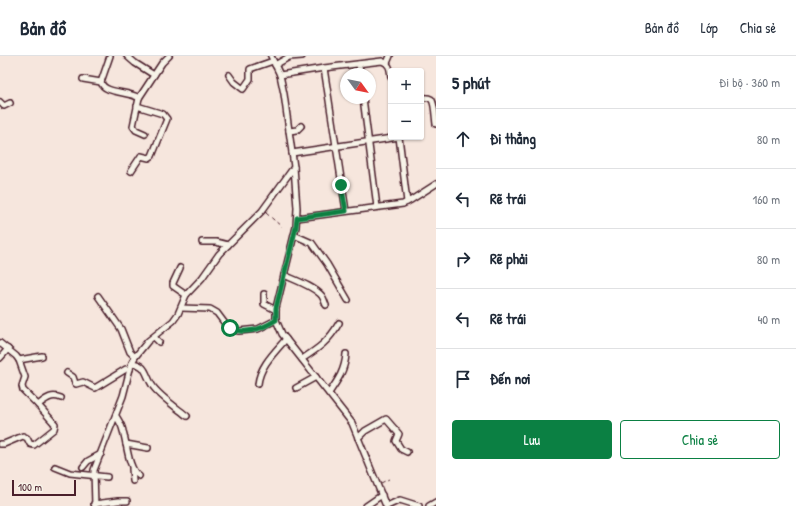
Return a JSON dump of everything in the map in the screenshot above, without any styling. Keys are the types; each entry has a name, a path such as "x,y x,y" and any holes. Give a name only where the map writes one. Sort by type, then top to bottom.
{"street":[{"path":"110,56 101,82 102,86 107,90 131,94 139,98"},
{"path":"127,56 154,75"},
{"path":"145,134 136,130 133,126 139,98 162,63 169,56"},
{"path":"229,75 234,82 243,89 250,79 250,69 273,60 302,56"},
{"path":"387,63 390,56"},
{"path":"273,60 280,75 289,131 294,167 297,218 276,310 278,327 348,417 387,506 400,500 419,506"},
{"path":"280,75 382,61 387,63 389,68"},
{"path":"359,64 359,68"},
{"path":"324,68 346,211"},
{"path":"83,79 101,82"},
{"path":"424,98 429,98 435,103 436,124"},
{"path":"0,102 4,106 10,104"},
{"path":"364,104 377,207"},
{"path":"131,171 141,156 149,158 152,156 166,119 166,116 163,114 137,106"},
{"path":"289,131 296,130 301,126"},
{"path":"292,153 388,139"},
{"path":"399,140 407,202"},
{"path":"126,501 94,505 93,476 116,416 135,357 145,344 170,324 181,308 186,295 202,278 219,254 263,210 294,167"},
{"path":"297,218 407,202 436,184"},
{"path":"294,235 312,243 327,264 348,300"},
{"path":"202,242 216,242 228,245"},
{"path":"180,268 173,286 186,295"},
{"path":"284,275 318,293 322,296 326,305"},
{"path":"264,294 264,304 276,310"},
{"path":"98,296 121,329 130,352 135,357"},
{"path":"181,308 210,309 217,313 226,325 239,331 258,329 276,320"},
{"path":"302,359 318,349 327,341 339,322"},
{"path":"154,337 159,342"},
{"path":"258,384 259,377 265,364 286,339"},
{"path":"0,343 19,360 25,377 22,388 55,424 54,429 34,445 30,444 27,438 23,436 4,444 0,444"},
{"path":"0,358 8,349"},
{"path":"329,393 345,364 346,354"},
{"path":"19,360 42,356"},
{"path":"132,363 139,364 144,368 152,385 187,416"},
{"path":"67,373 73,377 76,384 83,382 95,388 126,369 130,369"},
{"path":"296,388 316,377"},
{"path":"38,405 50,396 61,398"},
{"path":"116,416 121,424 132,468 133,481"},
{"path":"358,438 365,431 386,419 399,434 396,441 401,449 407,452"},
{"path":"126,444 148,448"},
{"path":"84,468 88,461 101,454"},
{"path":"55,467 70,472 107,477"},
{"path":"132,468 139,476"},
{"path":"366,506 382,495"},
{"path":"429,506 436,502"}],"path":[{"path":"263,210 282,227"},
{"path":"377,485 389,479"}],"route":[{"path":"230,328 239,331 258,329 263,328 276,320 276,308 297,218 346,211 341,185"}]}
